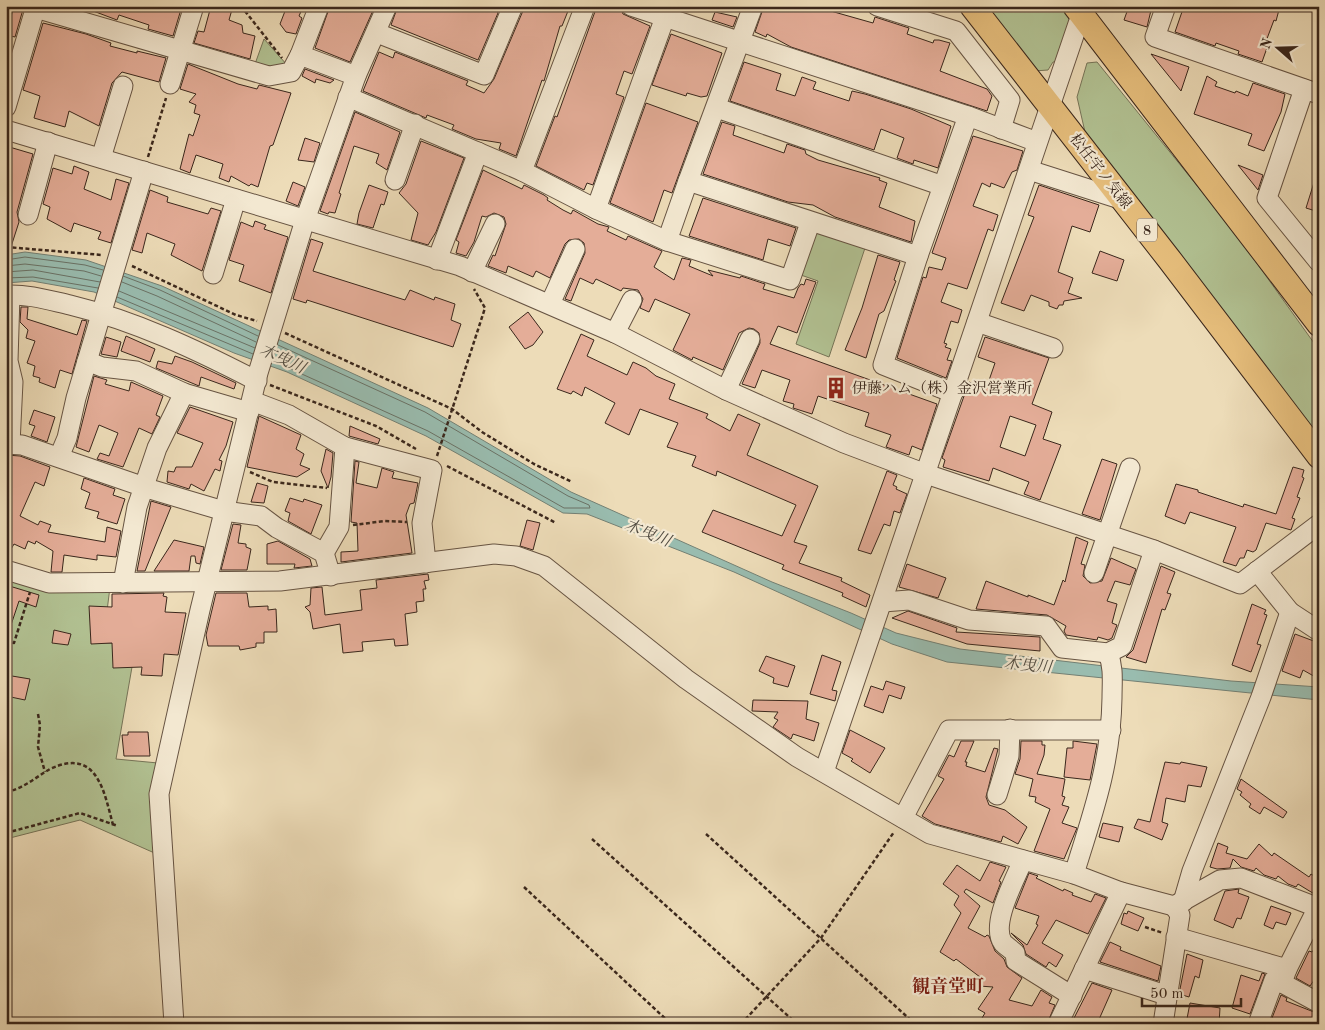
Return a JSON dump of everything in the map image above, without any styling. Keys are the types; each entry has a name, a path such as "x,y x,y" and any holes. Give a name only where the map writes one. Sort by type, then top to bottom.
{"main road":[{"name":"松任宇ノ気線","path":"972,6 1319,456"},
{"path":"1080,9 1319,324"}],"street":[{"path":"170,84 194,6"},
{"path":"6,107 36,7 269,76 291,72 319,6"},
{"path":"174,1024 159,794 206,582 258,377 305,220 356,76 377,33 387,6"},
{"path":"377,33 484,75 512,8 507,6"},
{"path":"522,171 585,6"},
{"path":"631,6 667,12 741,43 968,116 1038,142"},
{"path":"667,241 753,6"},
{"path":"877,6 956,31 1010,100 1001,128"},
{"path":"1166,6 1155,37 1311,92 1267,198 1319,262"},
{"path":"824,772 1051,107 1080,9"},
{"path":"596,209 667,12"},
{"path":"296,62 356,76"},
{"path":"101,158 123,86"},
{"path":"348,97 522,171 596,209 667,241 790,280 810,223"},
{"path":"717,108 943,186"},
{"path":"953,393 883,365 918,256 968,116"},
{"path":"395,180 415,124"},
{"path":"6,130 466,269 616,333 726,390 844,443 926,474 1154,550 1240,584 1319,524"},
{"path":"28,215 48,142"},
{"path":"437,260 478,152"},
{"path":"1029,170 1123,200"},
{"path":"59,457 68,438 76,398 144,171"},
{"path":"688,181 810,223 918,256"},
{"path":"213,274 236,199"},
{"path":"466,269 495,224"},
{"path":"550,304 576,249"},
{"path":"258,377 102,313 26,294 8,295 8,361 13,382 8,444 22,445 143,487 224,511 261,516 277,528 324,554 331,576"},
{"path":"616,333 632,300"},
{"path":"977,322 1053,348"},
{"path":"726,390 750,339"},
{"path":"87,361 102,367 136,371 184,393 289,415 345,447 432,470 422,523 426,563"},
{"path":"123,583 137,507 143,487 157,448 184,393"},
{"path":"324,554 339,526 345,447"},
{"path":"1094,573 1130,468"},
{"path":"1074,874 1100,793 1111,730 1111,666 1122,646 1154,550"},
{"path":"6,570 49,583 123,583 280,581 494,554 516,556 544,566 686,679 797,757 930,834 1074,874 1121,892 1179,904 1220,880 1241,878 1318,907 1284,976 1274,980 1258,1024"},
{"path":"1257,571 1290,612 1319,631"},
{"path":"883,602 909,600 969,620 1046,626 1062,648 1111,666"},
{"path":"1163,1024 1166,995 1180,915 1179,904 1261,697 1267,673 1290,612"},
{"path":"997,795 1009,756 1010,729"},
{"path":"903,818 949,730 1111,730"},
{"path":"1023,860 1000,919 999,930 1003,942 1016,953 1016,961 1072,996"},
{"path":"1058,1024 1121,892"},
{"path":"1176,937 1284,976 1319,1003"},
{"path":"1084,969 1166,995"}],"path":[{"path":"241,6 296,62"},
{"path":"144,171 170,84"},
{"path":"6,247 47,249 117,257 141,271 236,315 273,329 452,410 482,432 572,482"},
{"path":"436,459 485,308 466,269"},
{"path":"258,377 376,426 419,450"},
{"path":"445,465 556,523"},
{"path":"235,466 273,482 295,486 317,486 342,492"},
{"path":"339,526 385,520 422,523"},
{"path":"6,641 14,642 35,579"},
{"path":"38,714 40,725 38,747 45,772"},
{"path":"6,792 27,784 45,772 67,763 80,764 94,771 103,785 114,825"},
{"path":"6,833 80,814 118,826"},
{"path":"742,1024 821,938 903,818"},
{"path":"706,834 915,1024"},
{"path":"592,839 797,1024"},
{"path":"524,887 671,1024"}],"green space":[{"path":"985,6 1061,6 1071,20 1056,62 1053,62 1048,70 1034,71"},
{"path":"264,39 288,66 274,71 255,64"},
{"path":"1097,62 1233,230 1319,350 1319,439 1085,132 1077,97 1087,63"},
{"path":"813,232 866,245 829,357 796,344 818,281 798,274"},
{"path":"6,575 110,587 103,643 136,644 116,759 158,763 159,855 80,820 6,839"}],"water":[{"name":"木曳川","path":"25,252 86,260 162,286 428,408 571,492 772,582 896,633 960,649 1231,681 1319,687 1319,700 947,662 892,644 734,572 587,514 563,513 426,436 287,372 234,353 94,292 32,281 6,283 6,255"}],"building":[{"path":"14,6 24,6 15,37 6,35"},
{"path":"80,6 182,6 173,36 148,29 149,25 119,15 117,20"},
{"path":"211,6 233,6 229,20 242,25 243,33 255,36 250,59 194,43 198,31 204,32"},
{"path":"287,6 302,9 299,16 302,18 296,34 286,32 280,24"},
{"path":"330,6 375,6 350,62 315,48"},
{"path":"398,6 496,6 498,13 478,60 391,25"},
{"path":"525,6 570,6 562,26 560,26 544,81 542,80 516,156 499,149 501,143 476,139 452,129 454,125 427,115 426,118 363,91 379,52 393,58 395,52 468,81 466,85 484,93 494,79"},
{"path":"597,6 620,6 623,14 650,26 632,74 624,71 616,94 624,97 593,185 587,183 584,190 536,166 555,116 557,117"},
{"path":"764,6 813,6 873,23 875,17 909,28 907,34 933,43 934,40 939,40 950,43 940,71 987,89 992,96 987,111 791,47 767,34 766,37 755,32"},
{"path":"1129,6 1152,6 1147,27 1124,20"},
{"path":"1184,6 1280,6 1276,21 1274,20 1265,44 1268,45 1262,62 1238,54 1239,51 1216,43 1215,46 1175,32"},
{"path":"715,12 737,17 733,27 712,20"},
{"path":"43,23 86,34 111,43 110,46 166,58 159,82 122,72 112,83 99,126 69,111 65,127 34,118 40,96 23,90"},
{"path":"671,34 722,53 707,96 701,97 687,93 686,96 652,85"},
{"path":"1151,54 1189,67 1181,91"},
{"path":"744,62 781,74 776,90 795,96 802,77 816,82 813,89 849,101 852,91 865,94 911,109 951,126 938,168 914,160 913,164 897,158 904,138 881,129 874,150 730,101"},
{"path":"188,64 238,84 257,89 259,85 291,93 273,145 270,146 258,187 251,184 249,186 231,176 229,182 219,178 223,164 196,155 190,173 180,169 189,134 193,136 200,115 194,113 196,105 189,102 196,94 180,89"},
{"path":"305,69 334,80 330,83 316,79 315,83 302,76"},
{"path":"1207,76 1217,82 1215,86 1248,96 1253,83 1285,94 1281,112 1264,151 1248,145 1252,134 1194,114"},
{"path":"646,103 698,122 672,193 664,190 653,222 610,203"},
{"path":"355,112 400,132 387,170 376,163 379,154 354,146 339,193 341,194 335,213 329,212 328,214 320,211"},
{"path":"722,122 735,126 733,135 784,153 787,144 805,150 806,154 818,160 880,178 879,180 887,183 879,207 915,221 911,242 835,217 813,205 788,202 703,174"},
{"path":"973,136 1023,151 1017,170 1012,172 1004,188 991,183 990,187 982,183 973,206 998,215 993,231 988,229 967,289 948,283 941,302 962,310 958,323 951,321 944,343 947,344 945,347 951,349 947,360 952,361 946,378 897,358 923,277 926,278 929,267 942,270 946,258 932,253"},
{"path":"305,138 320,143 314,162 298,160"},
{"path":"421,141 464,158 436,232 428,245 411,240 418,213 399,193 406,184"},
{"path":"6,146 33,154 17,212 19,222 9,253 6,252"},
{"path":"1238,165 1263,175 1258,190"},
{"path":"74,166 89,172 84,189 111,200 116,179 129,183 111,243 98,239 101,232 74,223 71,232 47,219 50,207 43,204 53,168 72,174"},
{"path":"483,170 522,189 524,185 544,195 548,198 547,200 563,210 571,214 573,210 598,224 609,227 607,231 626,240 628,236 662,251 654,267 674,280 682,258 691,260 689,266 713,276 708,270 740,278 741,276 765,284 763,289 794,298 798,288 801,284 804,285 806,279 816,282 797,333 778,326 770,344 937,404 922,450 912,446 909,455 886,447 891,435 865,426 869,413 818,396 812,414 793,408 794,404 783,401 790,380 762,370 755,388 742,384 760,343 759,333 754,329 749,328 739,333 723,370 693,357 692,360 673,350 690,314 655,299 649,312 640,308 643,299 638,290 623,288 621,291 596,279 593,284 580,278 571,301 565,299 585,253 584,243 579,239 569,240 565,244 550,278 536,271 533,277 508,266 506,273 488,266 493,255 495,256 506,224 504,217 494,213 486,217 482,216 474,242 466,256 456,253 459,242 456,240"},
{"path":"1316,176 1319,177 1319,212 1306,208"},
{"path":"293,182 305,187 298,206 286,201"},
{"path":"369,185 388,192 384,205 381,204 373,228 357,224"},
{"path":"1039,185 1099,205 1090,232 1072,226 1058,272 1073,278 1068,293 1082,298 1064,301 1063,305 1059,305 1057,309 1049,306 1049,302 1031,295 1024,311 1001,303 1034,217 1028,215"},
{"path":"150,190 168,197 167,202 208,214 211,208 221,211 202,271 171,255 175,244 147,233 142,253 132,250"},
{"path":"703,198 796,228 790,246 768,239 763,260 689,236"},
{"path":"255,221 266,225 264,229 288,237 271,293 239,281 244,265 229,260 241,222 253,227"},
{"path":"311,239 323,243 313,271 405,300 410,290 434,300 435,297 455,304 451,320 461,324 453,347 307,300 306,303 293,299"},
{"path":"1100,251 1124,260 1117,281 1092,273"},
{"path":"878,255 900,262 894,280 896,281 884,311 879,314 866,358 845,350 862,308"},
{"path":"21,307 28,307 27,319 77,335 82,320 87,321 72,374 60,370 55,388 39,382 40,378 33,376 35,366 27,363 35,341 26,338 28,330 20,322"},
{"path":"528,312 543,332 533,345 525,349 509,327"},
{"path":"581,334 594,340 587,356 627,375 633,362 646,368 656,376 675,384 669,399 708,414 706,418 730,431 738,414 760,424 747,455 818,486 794,542 807,546 799,563 842,578 841,581 870,595 866,607 842,596 843,593 782,569 784,565 702,532 713,510 782,536 796,505 717,471 716,476 692,466 696,456 667,447 678,423 640,409 629,435 605,423 615,403 585,387 582,396 573,391 571,394 557,389"},
{"path":"126,336 155,349 150,362 121,351"},
{"path":"106,337 121,342 117,357 101,354"},
{"path":"985,337 1049,358 1032,404 1052,412 1043,439 1061,445 1040,500 1024,494 1029,482 993,468 989,481 943,467 945,460 942,458 969,382 986,389 995,363 978,357","holes":["1010,416 1036,425 1025,456 1000,447"]},
{"path":"175,356 236,383 234,389 201,377 199,386 156,368 158,361 172,364"},
{"path":"94,376 107,380 105,384 129,391 131,382 163,396 156,415 160,417 152,434 139,428 123,467 97,459 100,453 109,456 118,433 99,425 89,452 76,447"},
{"path":"190,407 233,422 226,446 219,460 222,461 220,471 215,469 204,491 191,484 189,489 167,482 168,471 174,472 176,467 192,467 203,443 177,433"},
{"path":"34,410 55,417 47,442 31,436 35,426 29,424"},
{"path":"259,416 301,435 296,449 304,454 300,465 310,469 297,477 247,467"},
{"path":"350,426 380,439 378,444 349,436"},
{"path":"326,449 333,453 328,488 321,471"},
{"path":"6,455 20,456 50,467 44,486 35,482 20,516 38,525 40,521 51,525 48,532 105,542 107,527 121,531 116,557 97,555 97,560 64,555 62,572 51,572 53,551 36,541 35,544 28,541 25,549 14,544 6,558"},
{"path":"1102,459 1117,464 1100,520 1082,514"},
{"path":"355,461 359,462 356,483 377,488 382,468 394,472 392,478 418,483 414,503 410,504 406,515 412,553 341,562 341,552 358,551 357,523 351,522"},
{"path":"1293,467 1304,470 1302,477 1304,478 1297,497 1300,498 1292,518 1295,519 1291,530 1266,523 1256,550 1253,552 1247,550 1244,558 1240,558 1236,566 1223,562 1236,527 1190,512 1185,524 1165,516 1176,484 1243,507 1244,504 1276,514"},
{"path":"887,471 897,475 893,485 897,487 896,489 907,494 900,513 894,511 890,526 884,524 871,554 858,550"},
{"path":"84,478 115,489 113,495 125,499 117,524 97,518 99,512 85,508 90,493 81,489"},
{"path":"257,483 268,486 264,503 251,502"},
{"path":"290,498 303,502 304,499 322,505 311,534 288,521 290,513 285,511"},
{"path":"151,501 171,507 145,571 137,571"},
{"path":"527,520 540,523 533,550 520,546"},
{"path":"233,524 241,525 238,543 246,544 246,547 251,549 247,570 221,570"},
{"path":"1076,537 1088,542 1081,564 1085,565 1083,576 1090,583 1102,581 1111,558 1136,569 1130,585 1115,581 1107,601 1117,604 1112,623 1117,625 1112,638 1108,640 1098,637 1097,640 1066,635 1064,631 1066,626 1047,615 976,609 986,581 1054,605 1063,580 1065,582"},
{"path":"174,540 204,547 200,564 196,563 195,556 191,556 189,571 154,571"},
{"path":"278,541 310,559 312,566 294,568 295,564 267,564 267,544"},
{"path":"907,564 946,578 938,598 899,587"},
{"path":"1161,566 1175,572 1167,593 1171,594 1165,610 1162,609 1146,663 1126,657 1133,650"},
{"path":"428,574 429,580 424,581 426,589 423,589 424,601 416,602 417,612 405,614 408,645 395,646 394,639 362,642 363,651 343,653 340,624 313,629 310,612 305,607 310,605 311,588 322,587 325,615 362,610 360,590 377,588 376,580"},
{"path":"6,585 39,595 36,607 19,601 8,634"},
{"path":"164,593 163,596 167,597 165,612 186,613 178,655 164,654 162,676 141,675 142,667 113,668 112,643 91,644 89,606 112,607 112,594"},
{"path":"216,593 247,593 249,607 268,606 268,610 276,609 277,632 264,632 264,643 256,643 256,647 240,650 239,646 208,646 206,635"},
{"path":"1252,604 1266,610 1264,614 1267,615 1257,644 1261,645 1251,672 1232,665"},
{"path":"908,611 957,628 956,632 1040,637 1040,651 967,644 892,618"},
{"path":"54,630 71,634 68,645 52,643"},
{"path":"1295,634 1319,643 1319,679 1303,670 1300,678 1282,671"},
{"path":"822,655 841,662 832,690 837,691 835,701 810,694"},
{"path":"766,656 795,666 788,687 773,683 774,678 759,671"},
{"path":"6,675 30,679 25,700 6,696"},
{"path":"886,681 905,687 901,699 889,695 883,713 864,706 871,686 883,690"},
{"path":"753,700 808,701 806,719 819,723 814,741 793,734 791,739 773,727 778,720 774,718 778,712 752,711"},
{"path":"850,730 885,748 870,773 851,761 853,759 842,753"},
{"path":"128,732 148,732 150,756 124,756 122,735 128,735"},
{"path":"961,741 974,741 965,762 967,762 966,766 985,772 994,748 998,749 986,797 989,805 1005,810 1027,827 1018,844 1003,836 1001,842 935,824 922,816 944,779 938,776 949,755 954,757"},
{"path":"1021,741 1042,741 1042,745 1045,745 1044,755 1037,774 1065,779 1062,796 1065,797 1062,805 1069,807 1062,823 1077,828 1064,859 1034,851 1050,809 1035,802 1036,797 1029,796 1033,779 1015,774 1020,759"},
{"path":"1073,741 1097,744 1090,780 1064,777 1067,748 1073,748"},
{"path":"1165,762 1180,764 1181,762 1207,767 1201,787 1188,785 1185,802 1166,798 1162,822 1168,824 1162,840 1134,828 1138,819 1150,822"},
{"path":"1241,779 1287,812 1283,818 1264,807 1260,814 1249,807 1251,804 1240,795 1242,792 1237,789"},
{"path":"1103,823 1123,827 1119,842 1099,837"},
{"path":"1218,843 1228,847 1226,853 1247,859 1259,844 1272,856 1274,853 1309,877 1311,874 1319,879 1319,894 1316,895 1298,884 1296,887 1288,884 1278,876 1276,879 1264,875 1256,868 1254,871 1241,867 1233,859 1230,868 1217,869 1210,867"},
{"path":"990,862 1006,867 999,881 1001,882 993,903 966,889 964,892 980,906 968,928 985,937 989,936 995,951 1004,959 1007,967 1022,978 1009,1000 1032,1006 1041,990 1052,997 1049,1003 1055,1005 1047,1024 992,1024 982,1018 985,1013 978,1009 993,987 979,986 980,977 956,959 954,961 940,952 961,913 954,905 959,896 943,884 957,865 980,881"},
{"path":"1029,873 1038,876 1036,878 1063,891 1064,889 1073,893 1072,895 1091,902 1095,894 1106,898 1088,934 1056,920 1042,943 1063,955 1056,967 1049,962 1046,967 1026,954 1023,945 1011,933 1027,945 1038,925 1036,924 1039,916 1015,908"},
{"path":"1239,889 1238,893 1249,897 1241,919 1237,918 1233,928 1214,920 1225,891"},
{"path":"1271,906 1291,913 1286,925 1276,922 1273,929 1264,925"},
{"path":"1128,911 1144,918 1138,931 1121,924 1124,913 1127,914"},
{"path":"1110,942 1121,947 1120,950 1161,966 1158,981 1100,962"},
{"path":"1319,942 1319,973 1310,986 1296,978 1309,951 1312,952"},
{"path":"1187,954 1203,960 1199,978 1195,976 1189,997 1179,994"},
{"path":"1262,973 1265,974 1250,1014 1232,1008 1241,975 1259,981"},
{"path":"1092,983 1112,990 1097,1024 1071,1024"},
{"path":"1281,995 1287,998 1286,1001 1319,1014 1316,1024 1291,1024 1272,1018"},
{"path":"1190,1003 1220,1008 1219,1024 1186,1024"}],"place":[{"name":"伊藤ハム（株）金沢営業所","path":"836,388"}],"district":[{"name":"観音堂町","path":"948,986"}]}
